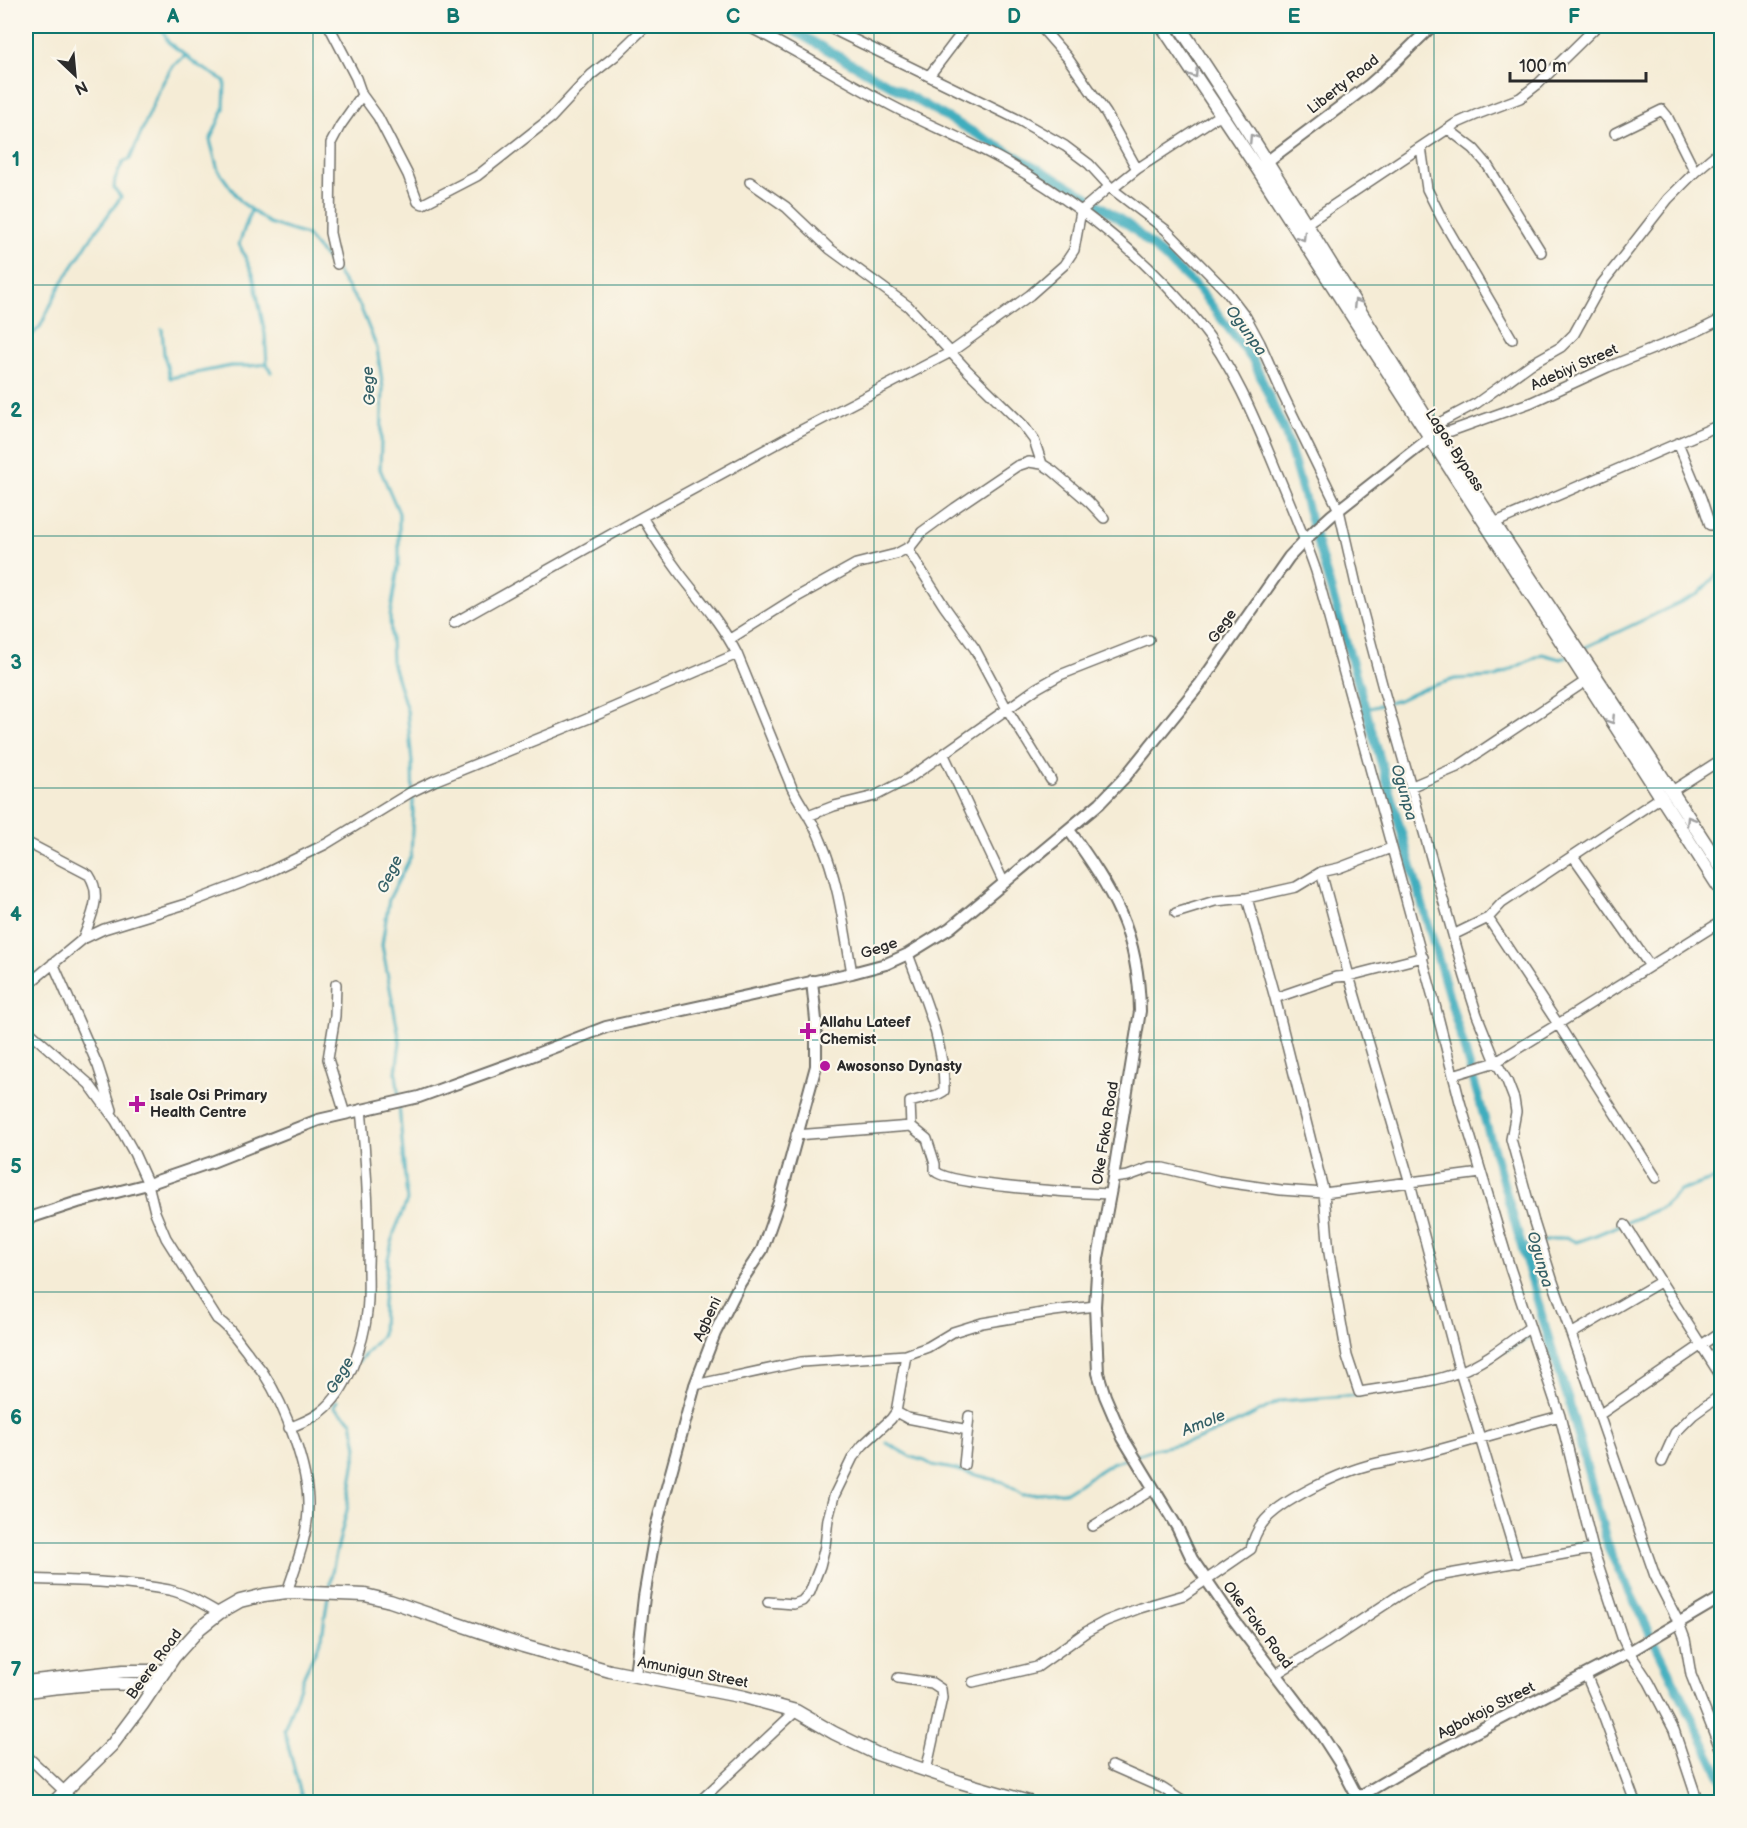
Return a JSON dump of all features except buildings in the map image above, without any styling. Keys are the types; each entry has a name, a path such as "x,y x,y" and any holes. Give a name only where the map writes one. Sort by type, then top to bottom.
{"main road":[{"name":"Lagos Bypass","path":"1162,26 1722,869"},
{"name":"Lagos Bypass","path":"1179,26 1307,223 1586,681 1722,891"},
{"name":"Beere Road","path":"54,1803 68,1797 111,1745 165,1671 200,1628 219,1614 240,1601 264,1595 288,1592 342,1593"},
{"name":"Amunigun Street","path":"342,1593 365,1594 390,1601 523,1646 610,1671 744,1696 796,1711 877,1754 1029,1803"},
{"path":"26,1683 123,1671 165,1671"},
{"path":"26,1691 106,1683 155,1686"}],"street":[{"path":"329,26 356,78 362,95 378,117 408,175 418,202 423,204 469,181 544,123 591,75 646,26"},
{"path":"747,26 859,88 1011,165 1082,210 1129,250 1166,286 1198,321 1233,375 1307,537 1391,848 1456,1074 1481,1173 1560,1416 1593,1549 1622,1637 1633,1650 1674,1730 1698,1803"},
{"path":"826,26 1019,120 1065,146 1089,164 1111,188 1173,237 1227,292 1246,317 1260,343 1336,513 1410,787 1477,1015 1493,1063 1507,1081 1514,1100 1516,1112 1512,1139 1534,1222 1655,1576 1685,1639 1691,1675 1722,1753"},
{"path":"929,76 967,26"},
{"path":"1040,26 1067,57 1106,113 1137,169"},
{"name":"Liberty Road","path":"1257,168 1369,86 1432,26"},
{"path":"1307,223 1448,129 1478,114 1520,98 1538,84 1597,26"},
{"path":"337,264 330,232 331,143 362,95"},
{"path":"1615,133 1662,110 1695,172"},
{"path":"454,623 642,517 951,351 1030,295 1064,265 1074,250 1082,210 1137,169 1221,114"},
{"path":"1448,129 1474,149 1486,163 1541,252"},
{"path":"1421,147 1428,189 1437,209 1512,339"},
{"path":"1435,434 1441,422 1477,403 1531,364 1561,347 1574,334 1601,285 1668,199 1695,172 1722,150"},
{"path":"750,182 786,207 830,249 908,306 968,371 1023,425 1034,440 1042,464"},
{"name":"Adebiyi Street","path":"1435,434 1451,431 1532,402 1608,366 1722,319"},
{"path":"1494,523 1722,424"},
{"name":"Gege","path":"26,1219 78,1202 147,1184 212,1162 318,1120 419,1097 606,1027 852,973 886,964 908,954 950,928 1100,803 1125,777 1200,684 1289,556 1307,537 1435,434"},
{"path":"1678,442 1710,525"},
{"path":"730,639 795,598 856,564 896,554 911,546 922,532 955,508 1017,466 1029,462 1042,464 1053,471 1071,485 1104,518"},
{"path":"642,517 664,553 730,639 737,654 792,788 822,843 835,882 852,973"},
{"path":"907,548 975,649 1006,709 1052,780"},
{"path":"808,816 834,806 875,796 908,779 1037,688 1060,675 1149,640"},
{"path":"26,986 83,939 104,929 189,903 262,875 326,844 411,792 434,781 737,654"},
{"path":"1410,787 1458,767 1586,681"},
{"path":"944,755 1004,883"},
{"path":"1672,791 1722,759"},
{"path":"1453,935 1488,918 1502,903 1660,797"},
{"name":"Oke Foko Road","path":"1070,830 1112,893 1122,915 1131,944 1139,985 1140,1011 1098,1258 1095,1306 1098,1373 1105,1396 1130,1451 1152,1490 1177,1527 1192,1559 1321,1734 1356,1801"},
{"path":"26,842 89,875 94,882 97,901 83,939"},
{"path":"1176,913 1215,901 1247,898 1296,887 1321,872 1339,868 1391,848"},
{"path":"1573,856 1650,966"},
{"path":"1321,872 1410,1183 1460,1372 1518,1563"},
{"path":"1247,898 1275,998 1324,1193 1329,1253 1347,1356 1359,1392 1414,1385 1460,1372 1498,1351 1530,1327"},
{"path":"1488,918 1656,1178"},
{"path":"1456,1074 1493,1063 1722,921"},
{"path":"908,954 937,1039 944,1080 944,1091 910,1102 911,1126"},
{"path":"1275,998 1336,977 1349,976 1423,957"},
{"path":"53,963 98,1066 116,1121"},
{"name":"Agbeni","path":"635,1676 644,1598 656,1527 695,1385 730,1303 762,1250 779,1202 816,1066 816,1020 812,981"},
{"path":"336,984 335,1016 328,1059 345,1113"},
{"path":"26,1029 89,1084 116,1121 134,1153 147,1184 165,1238 217,1319 227,1325 263,1373 277,1398 307,1485 306,1530 288,1592"},
{"path":"289,1428 322,1412 332,1402 349,1373 362,1338 368,1311 369,1240 366,1154 361,1109"},
{"path":"796,1135 911,1126 927,1139 935,1171 941,1176 986,1184 1110,1194"},
{"path":"1113,1178 1128,1176 1150,1168 1164,1168 1218,1181 1281,1190 1324,1193 1481,1173"},
{"path":"1625,1225 1722,1378"},
{"path":"1571,1334 1660,1282"},
{"path":"695,1385 801,1362 906,1356 928,1347 953,1332 982,1323 1095,1306"},
{"path":"1599,1415 1722,1331"},
{"path":"768,1602 794,1604 802,1601 810,1592 825,1546 828,1519 834,1496 853,1456 896,1412 906,1356"},
{"path":"1662,1462 1675,1433 1722,1394"},
{"path":"896,1412 907,1418 968,1430"},
{"path":"964,1465 969,1416"},
{"path":"973,1682 1037,1666 1106,1621 1184,1595 1251,1549 1263,1522 1310,1488 1371,1464 1422,1454 1560,1416"},
{"path":"1093,1526 1152,1490"},
{"path":"1276,1674 1404,1592 1432,1577 1593,1549"},
{"path":"26,1579 121,1584 170,1590 197,1600 219,1614"},
{"name":"Agbokojo Street","path":"1356,1801 1420,1761 1633,1650 1722,1597"},
{"path":"1586,1675 1602,1710 1635,1803"},
{"path":"898,1678 932,1683 941,1689 942,1698 926,1771"},
{"path":"699,1803 796,1711"},
{"path":"26,1755 68,1797"},
{"path":"1112,1766 1162,1788 1184,1803"}],"waterway":[{"name":"Gege","path":"161,26 168,42 199,66 225,81 224,109 210,140 218,170 241,202 269,223 306,235 335,269 360,306 377,348 383,388 380,469 399,513 399,561 390,616 392,662 407,710 412,762 411,856 389,899 382,945 400,1042 396,1073 399,1098"},
{"name":"Ogunpa","path":"785,26 1083,194 1130,226 1199,289 1254,362 1286,435 1546,1330 1569,1402 1609,1550 1722,1779"},
{"path":"26,341 40,327 60,286 121,197 114,188 115,179 123,162 130,159 161,86 173,65 186,56"},
{"path":"251,210 239,244 253,274 265,334 267,364 271,372"},
{"path":"162,329 164,354 170,378 231,366 267,364"},
{"path":"1582,649 1698,594 1722,569"},
{"path":"1366,709 1399,700 1423,689 1455,679 1496,677 1542,654 1560,659 1567,656"},
{"name":"Gege","path":"359,1361 382,1335 388,1259 394,1233 407,1201 399,1105"},
{"path":"1521,1246 1566,1237 1576,1242 1663,1207 1680,1191 1722,1176"},
{"name":"Amole","path":"1505,1351 1531,1337"},
{"name":"Amole","path":"1137,1455 1194,1441 1280,1401 1360,1395"},
{"name":"Gege","path":"329,1589 347,1510 357,1447 352,1421 334,1407 337,1401"},
{"name":"Amole","path":"887,1443 911,1457 932,1465 1003,1482 1023,1495 1066,1492 1112,1463 1131,1457"},
{"name":"Gege","path":"303,1802 284,1730 304,1675 322,1637 328,1596"}],"place":[{"name":"Allahu Lateef Chemist","path":"808,1031"},
{"name":"Awosonso Dynasty","path":"825,1066"},
{"name":"Isale Osi Primary Health Centre","path":"137,1104"}]}
